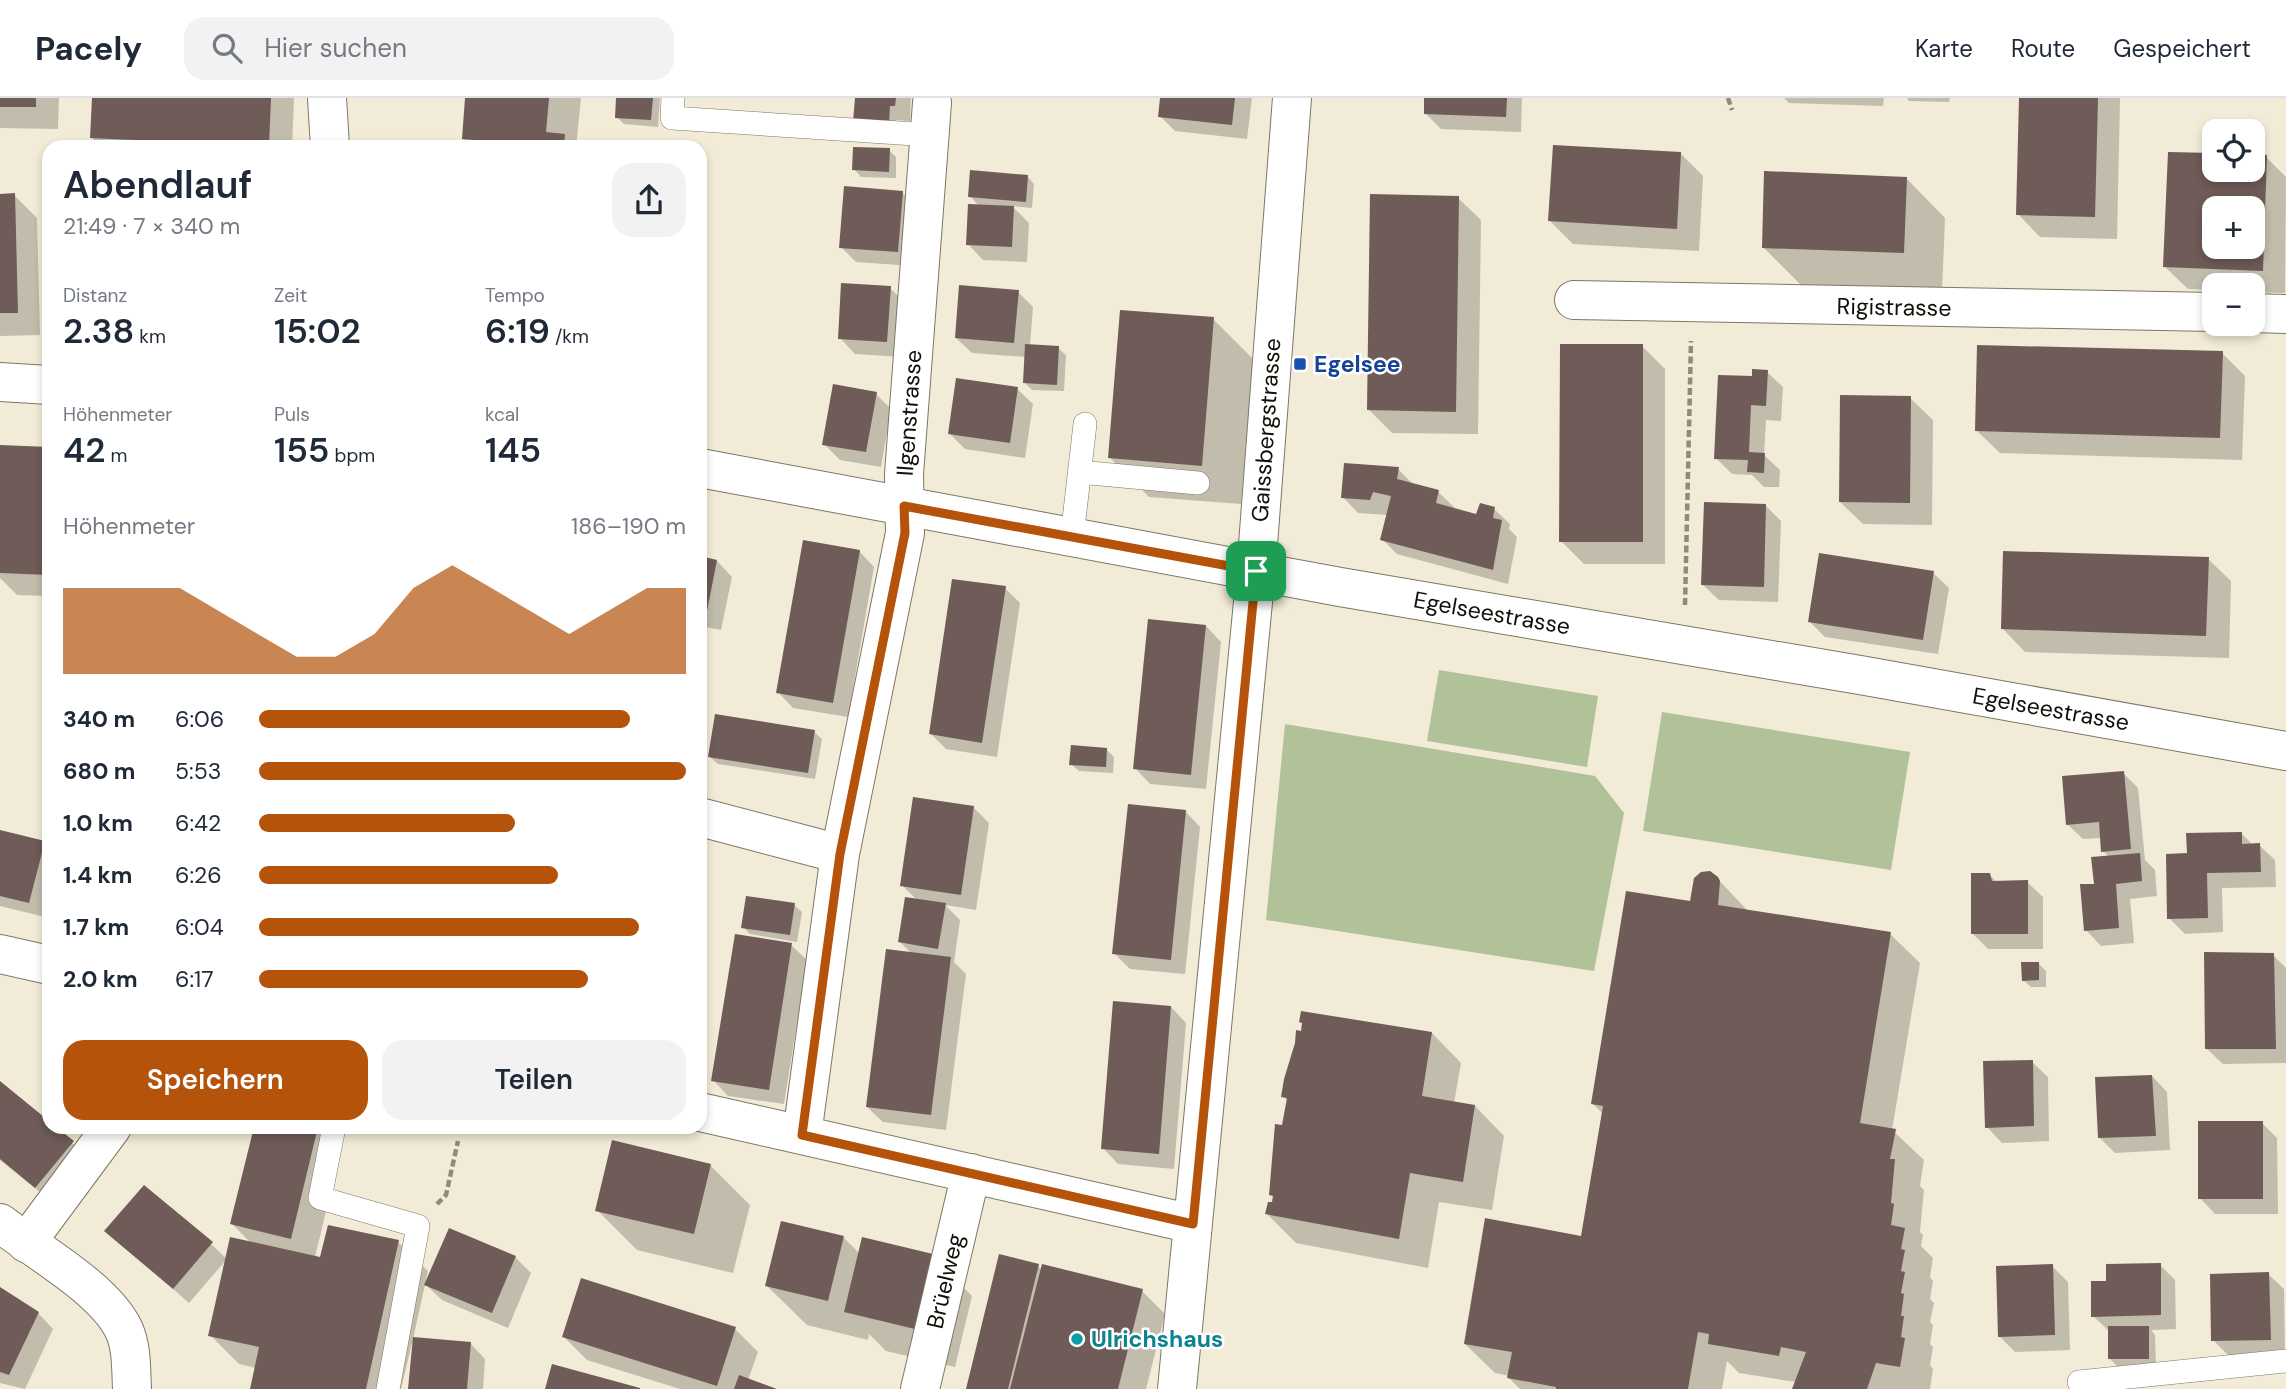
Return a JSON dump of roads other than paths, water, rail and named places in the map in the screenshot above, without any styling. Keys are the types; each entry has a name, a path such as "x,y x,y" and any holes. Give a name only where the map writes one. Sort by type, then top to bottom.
{"street":[{"path":"327,98 330,140"},
{"name":"Gaissbergstrasse","path":"1177,1389 1256,571 1292,98"},
{"name":"Ilgenstrasse","path":"802,1135 840,854 905,533 904,474 931,119"},
{"name":"Rigistrasse","path":"1574,300 2202,312"},
{"path":"2265,313 2286,314"},
{"path":"0,382 42,385"},
{"name":"Egelseestrasse","path":"707,469 1256,571 2286,751"},
{"path":"707,819 840,854"},
{"path":"0,954 42,963"},
{"path":"707,1114 1193,1224"},
{"path":"105,1134 13,1233 90,1288 113,1311 124,1330 131,1352 132,1389"},
{"name":"Brüelweg","path":"920,1389 971,1174"}],"lane":[{"path":"673,98 672,118 931,119"},
{"path":"1072,537 1085,424"},
{"path":"1079,472 1198,483"},
{"path":"333,1134 320,1198 418,1226 388,1389"},
{"path":"2079,1382 2286,1361"}],"place":[{"name":"Egelsee","path":"1300,364"},
{"name":"Ulrichshaus","path":"1077,1339"}]}
